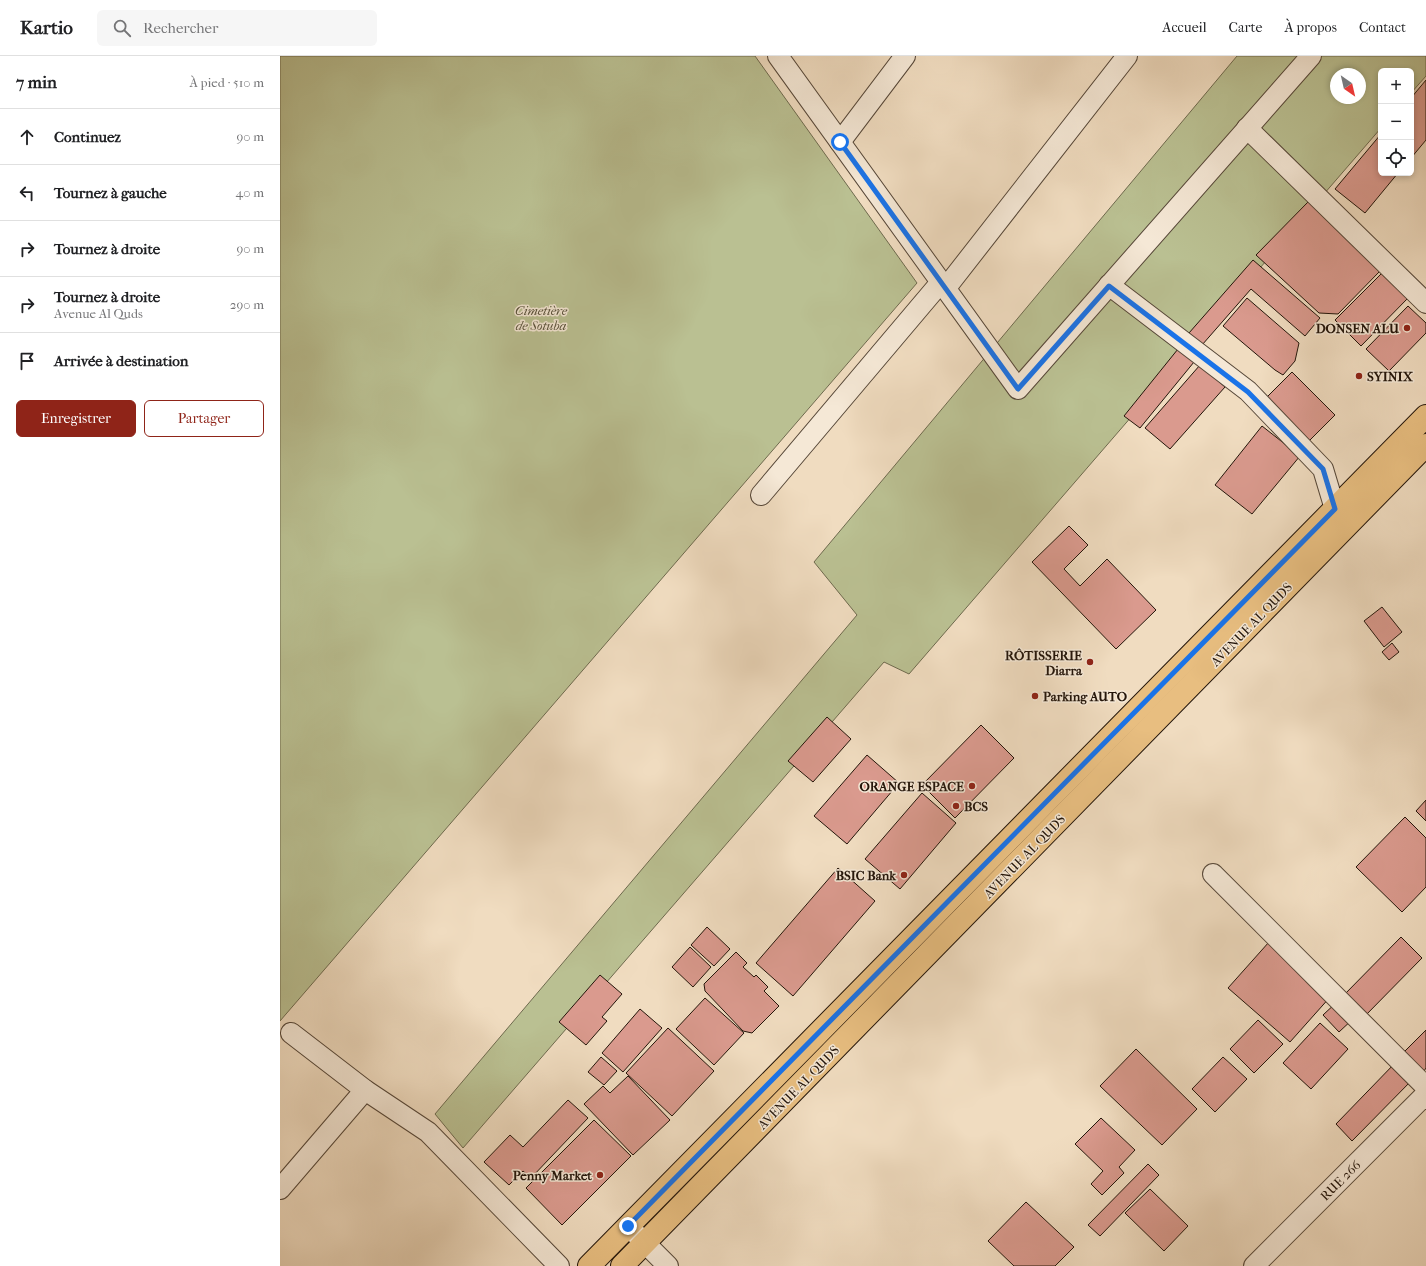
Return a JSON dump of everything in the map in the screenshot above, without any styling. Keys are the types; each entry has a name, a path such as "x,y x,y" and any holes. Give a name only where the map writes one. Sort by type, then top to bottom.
{"main road":[{"name":"AVENUE AL QUDS","path":"589,1266 1426,416"},
{"name":"AVENUE AL QUDS","path":"622,1266 1426,445"}],"street":[{"path":"778,56 1018,389 1311,56"},
{"path":"840,142 905,56"},
{"path":"761,495 943,286 1127,56"},
{"path":"1247,128 1426,303"},
{"path":"1109,286 1248,392 1323,469 1335,509"},
{"path":"1213,874 1426,1087"},
{"path":"291,1034 364,1090 428,1132 559,1266"},
{"path":"280,1189 364,1090"},
{"name":"RUE 266","path":"1254,1266 1426,1094"},
{"path":"628,1226 668,1266"}],"green space":[{"name":"Cimetière de Sotuba","path":"280,56 755,56 917,283 280,1021"},
{"path":"1237,56 1426,56 1426,76 1414,90 1414,68 1378,68 1378,131 909,674 884,662 463,1148 435,1114 857,615 814,562"}],"building":[{"path":"1426,80 1426,140 1414,154 1414,104 1414,94"},
{"path":"1378,138 1378,176 1396,176 1365,213 1335,189"},
{"path":"1308,202 1380,271 1338,314 1319,313 1256,255"},
{"path":"1253,260 1320,318 1305,336 1251,289 1202,345 1189,333"},
{"path":"1382,273 1408,298 1361,346 1335,320"},
{"path":"1247,298 1299,343 1295,361 1283,375 1223,326"},
{"path":"1408,306 1426,323 1426,333 1389,371 1366,349"},
{"path":"1178,349 1194,362 1140,428 1124,416"},
{"path":"1200,365 1225,387 1170,449 1145,428"},
{"path":"1292,372 1335,415 1309,441 1265,399"},
{"path":"1262,426 1300,456 1252,514 1215,485"},
{"path":"1069,526 1088,545 1064,569 1080,586 1107,559 1156,610 1116,649 1032,562"},
{"path":"1382,607 1402,632 1384,647 1364,621"},
{"path":"1392,643 1399,652 1389,660 1382,652"},
{"path":"827,717 851,739 813,782 788,761"},
{"path":"981,725 1014,758 955,818 922,785"},
{"path":"867,755 899,783 847,844 814,816"},
{"path":"922,793 956,823 900,889 865,859"},
{"path":"1426,800 1426,821 1416,811"},
{"path":"1405,817 1426,838 1426,887 1402,912 1356,867"},
{"path":"838,868 875,901 793,996 756,963"},
{"path":"707,927 730,949 714,966 691,945"},
{"path":"1401,937 1422,958 1363,1018 1342,997"},
{"path":"1269,942 1331,996 1290,1042 1228,988"},
{"path":"690,947 711,967 693,987 672,967"},
{"path":"736,952 747,963 743,967 754,977 756,975 768,987 764,991 779,1006 752,1033 743,1031 705,991 704,984"},
{"path":"600,975 622,994 602,1017 607,1021 586,1045 559,1022"},
{"path":"705,998 744,1033 714,1065 676,1029"},
{"path":"1338,1001 1354,1018 1339,1032 1323,1015"},
{"path":"640,1009 662,1028 623,1072 602,1053"},
{"path":"1258,1020 1283,1044 1254,1073 1230,1049"},
{"path":"1320,1023 1348,1049 1311,1089 1283,1063"},
{"path":"668,1028 714,1071 672,1116 626,1073"},
{"path":"1426,1030 1426,1068 1424,1071 1404,1052"},
{"path":"1136,1049 1197,1109 1162,1145 1100,1086"},
{"path":"601,1057 617,1071 604,1085 588,1072"},
{"path":"1223,1057 1247,1079 1215,1112 1192,1089"},
{"path":"1397,1061 1414,1078 1352,1141 1336,1124"},
{"path":"628,1076 670,1120 633,1155 584,1104 603,1086 610,1093"},
{"path":"568,1100 588,1118 531,1178 523,1171 509,1185 484,1162 510,1135 523,1147"},
{"path":"1101,1118 1135,1150 1119,1167 1124,1173 1102,1195 1091,1184 1103,1171 1075,1144"},
{"path":"594,1120 631,1156 562,1225 526,1188"},
{"path":"1148,1164 1159,1175 1100,1236 1088,1225"},
{"path":"1150,1189 1188,1226 1164,1251 1125,1213"},
{"path":"1026,1202 1074,1247 1055,1266 1014,1266 988,1241"}],"place":[{"name":"DONSEN ALU","path":"1407,328"},
{"name":"SYINIX","path":"1359,376"},
{"name":"RÔTISSERIE Diarra","path":"1090,662"},
{"name":"Parking AUTO","path":"1035,696"},
{"name":"ORANGE ESPACE","path":"972,786"},
{"name":"BCS","path":"956,806"},
{"name":"BSIC Bank","path":"904,875"},
{"name":"Penny Market","path":"600,1175"}],"route":[{"path":"628,1226 1335,509 1323,469 1248,392 1109,286 1018,389 840,142"}]}
